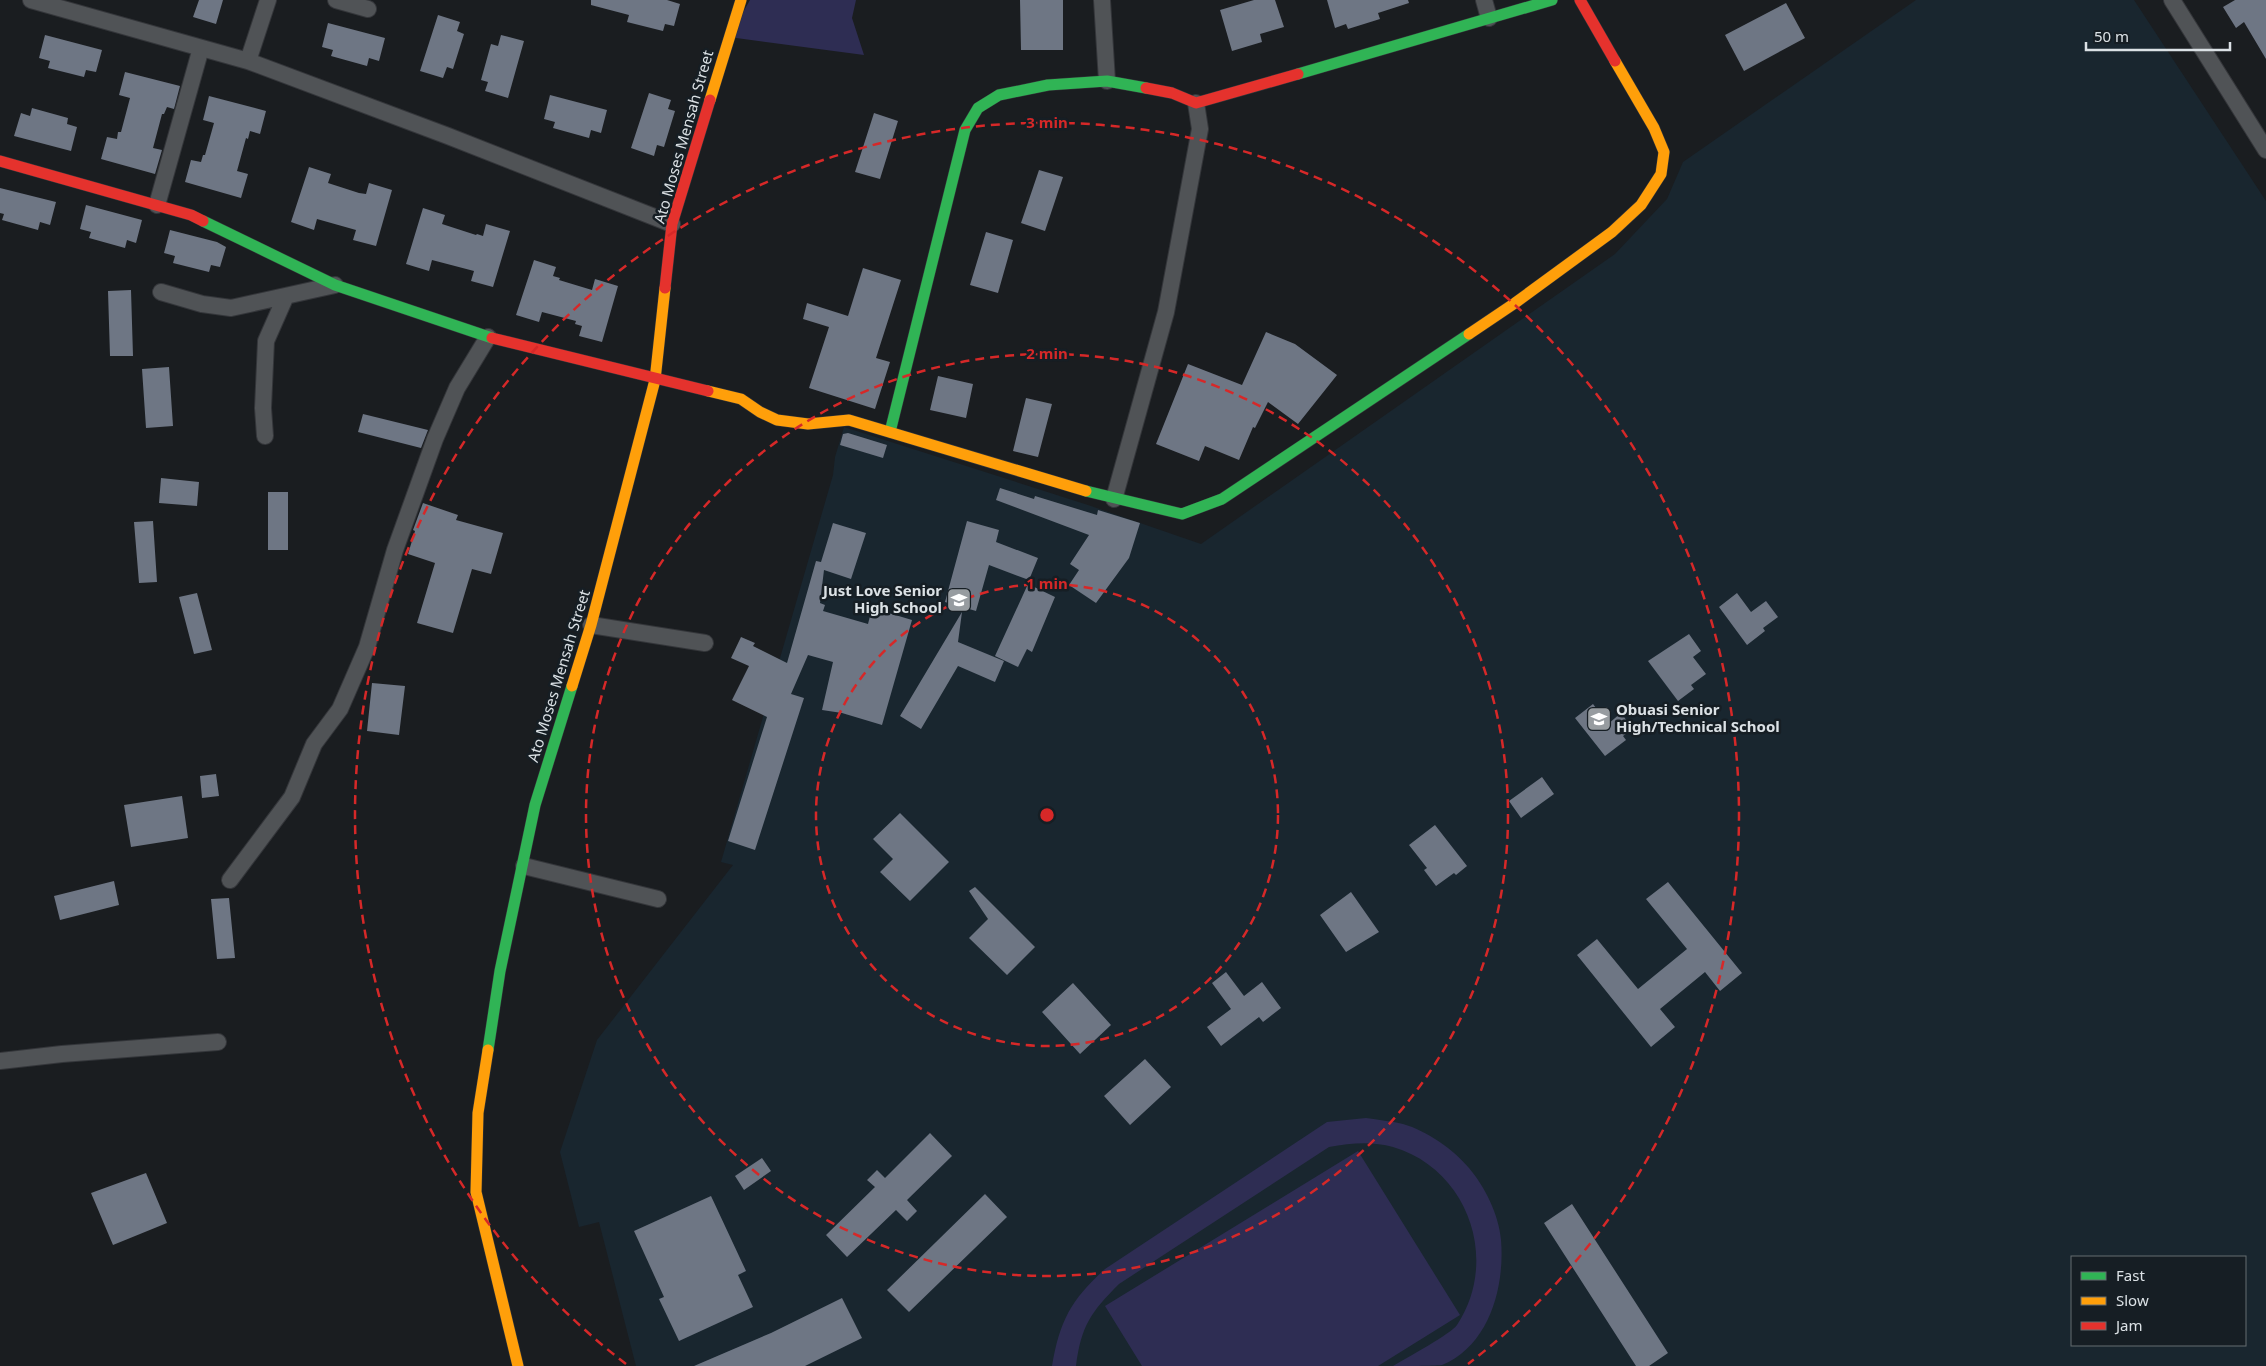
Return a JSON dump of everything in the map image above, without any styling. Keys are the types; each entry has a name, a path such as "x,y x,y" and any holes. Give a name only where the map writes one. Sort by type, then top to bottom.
{"street":[{"path":"31,0 248,61 448,136 672,224"},
{"path":"248,61 268,0"},
{"path":"336,0 368,9"},
{"name":"Ato Moses Mensah Street","path":"518,1366 476,1192 478,1113 500,970 524,866 535,805 591,625 655,380 672,224 741,0"},
{"path":"1102,0 1107,81"},
{"path":"1484,0 1489,18"},
{"path":"890,432 965,130 978,108 998,95 1048,85 1107,81 1172,93 1196,103 1552,0"},
{"path":"0,161 191,215 336,285 488,337 741,400 768,416 787,422 816,425 849,420 1114,499 1182,514 1222,500 1515,303 1612,232 1641,205 1661,174 1664,152 1654,128 1580,0"},
{"path":"2172,0 2266,150"},
{"path":"157,205 201,48"},
{"path":"1114,499 1166,312 1200,129 1196,103"},
{"path":"161,292 202,304 231,308 285,298 336,285"},
{"path":"265,436 263,408 266,341 285,298"},
{"path":"230,880 292,797 314,744 340,709 367,647 395,550 435,439 457,388 488,337"},
{"path":"591,625 705,643"},
{"path":"524,866 658,899"},
{"path":"0,1061 62,1054 218,1042"}],"shaded area":[{"path":"750,0 856,0 852,18 864,55 729,37"},
{"name":"Obuasi Senior High/Technical School","path":"1916,0 2134,0 2266,201 2266,1366 636,1366 599,1222 579,1227 560,1152 597,1040 733,865 721,862 833,475 835,457 844,427 1088,505 1201,544 1615,254 1667,199 1683,162"},
{"path":"1366,1118 1412,1127 1430,1136 1447,1148 1463,1161 1475,1176 1486,1193 1494,1211 1500,1231 1502,1258 1496,1295 1491,1313 1482,1329 1472,1344 1458,1356 1442,1365 1393,1366 1438,1340 1457,1325 1470,1300 1476,1273 1475,1246 1469,1220 1458,1196 1441,1175 1419,1158 1393,1147 1361,1143 1329,1147 1119,1284 1101,1303 1089,1320 1081,1340 1076,1366 1052,1366 1063,1323 1075,1301 1105,1269 1327,1122"},
{"path":"1358,1151 1460,1315 1378,1366 1142,1366 1105,1306"}],"building":[{"path":"199,0 223,0 216,24 193,17"},
{"path":"591,0 667,0 680,4 674,26 665,24 663,31 627,22 629,15 591,5"},
{"path":"1020,0 1063,0 1063,50 1021,50"},
{"path":"1254,0 1275,0 1284,27 1260,34 1262,42 1232,51 1220,10"},
{"path":"1327,0 1408,0 1409,3 1378,13 1380,19 1348,29 1346,24 1335,28"},
{"path":"2235,0 2266,0 2266,59 2244,22 2236,28 2223,7"},
{"path":"1786,3 1805,38 1744,71 1725,35"},
{"path":"438,15 460,22 457,31 464,34 453,69 447,67 443,78 420,71"},
{"path":"328,23 385,38 379,61 369,58 367,66 331,56 333,50 322,47"},
{"path":"45,35 102,50 96,72 86,70 84,77 48,68 50,61 39,58"},
{"path":"501,35 524,41 508,98 485,91 488,82 481,80 491,44 498,46"},
{"path":"125,72 180,86 174,109 167,107 164,114 162,114 153,148 162,150 155,174 101,159 107,137 117,139 118,132 121,132 130,98 119,95"},
{"path":"649,93 671,100 668,109 675,111 664,147 657,145 654,156 631,148"},
{"path":"550,95 607,110 601,133 591,130 589,138 553,128 555,122 544,119"},
{"path":"209,96 266,111 260,134 250,131 248,139 246,138 237,171 248,174 241,198 185,182 191,160 201,162 203,155 205,155 214,123 203,120"},
{"path":"32,108 68,118 67,124 77,127 71,151 14,136 21,113 30,116"},
{"path":"874,113 898,121 880,179 855,172"},
{"path":"309,167 331,174 328,183 359,193 366,194 369,183 392,190 376,246 353,240 356,230 317,219 314,230 291,222"},
{"path":"1039,170 1063,177 1045,231 1021,223"},
{"path":"0,188 56,202 50,225 40,222 38,230 2,220 4,214 0,213"},
{"path":"86,205 142,220 136,243 127,240 125,248 89,238 91,232 80,229"},
{"path":"423,208 445,215 442,224 476,235 483,236 486,224 510,231 493,287 471,281 474,271 432,260 429,271 406,264"},
{"path":"170,230 217,242 226,247 220,267 211,265 209,272 173,263 175,256 164,253"},
{"path":"986,232 1013,240 998,293 970,285"},
{"path":"534,260 556,267 553,276 560,278 559,280 592,290 595,279 618,286 602,342 579,336 582,326 575,324 576,321 542,312 539,322 516,315"},
{"path":"863,268 901,280 876,358 890,362 875,409 809,388 829,327 803,319 807,303 848,316"},
{"path":"131,290 133,356 110,356 108,291"},
{"path":"1266,332 1295,344 1337,375 1298,424 1268,402 1255,428 1253,427 1239,460 1205,446 1199,461 1156,444 1188,364 1242,385"},
{"path":"169,367 173,426 146,428 142,369"},
{"path":"938,376 973,384 966,418 930,410"},
{"path":"1026,398 1052,404 1038,457 1013,451"},
{"path":"363,414 428,430 421,448 358,432"},
{"path":"848,433 887,445 883,458 840,445 843,434"},
{"path":"161,478 199,482 197,506 159,503"},
{"path":"1000,488 1034,499 1035,496 1097,515 1098,510 1140,523 1129,558 1096,603 1069,585 1079,570 1070,564 1089,535 996,500"},
{"path":"268,492 288,492 288,550 268,550"},
{"path":"423,503 458,515 456,520 503,533 491,574 472,569 453,633 417,623 435,563 408,554 415,531 413,530"},
{"path":"153,521 157,582 139,583 134,522"},
{"path":"967,521 999,530 996,542 1038,558 1029,580 989,565 976,611 945,602"},
{"path":"833,523 866,533 851,579 824,570 820,603 825,605 823,611 868,624 872,608 912,620 882,725 842,713 822,710 833,662 808,655 791,694 804,698 755,850 728,841 767,717 732,700 749,666 731,658 741,637 755,643 753,646 787,663 816,561 821,562"},
{"path":"1028,584 1055,597 1032,652 1027,649 1018,667 995,656"},
{"path":"197,593 212,650 194,654 179,597"},
{"path":"1737,593 1751,612 1766,601 1778,617 1763,628 1765,631 1747,645 1719,607"},
{"path":"962,612 958,642 1004,661 995,682 958,666 921,729 900,716"},
{"path":"1689,634 1701,651 1693,657 1706,674 1691,685 1694,689 1678,701 1648,661"},
{"path":"372,683 405,686 399,735 367,731"},
{"path":"1593,704 1608,724 1621,713 1633,729 1623,736 1626,740 1605,756 1575,718"},
{"path":"216,774 219,796 202,798 200,776"},
{"path":"1542,777 1554,794 1521,818 1509,801"},
{"path":"182,796 188,838 131,847 124,805"},
{"path":"900,813 949,862 910,901 880,872 893,859 873,839"},
{"path":"1435,825 1467,866 1456,875 1454,873 1436,886 1424,870 1427,868 1409,845"},
{"path":"114,881 119,905 60,920 54,896"},
{"path":"1668,882 1742,973 1720,991 1705,972 1660,1009 1675,1027 1651,1047 1577,955 1597,939 1638,989 1687,949 1646,899"},
{"path":"975,887 1035,947 1007,975 969,938 988,919 969,891"},
{"path":"1351,892 1379,932 1346,952 1320,915"},
{"path":"229,898 235,958 217,959 211,899"},
{"path":"1226,972 1244,996 1262,982 1281,1008 1263,1022 1259,1017 1221,1046 1207,1027 1231,1009 1212,983"},
{"path":"1073,983 1111,1025 1080,1054 1042,1012"},
{"path":"1145,1059 1171,1087 1130,1125 1104,1096"},
{"path":"930,1133 952,1156 907,1200 917,1211 907,1221 896,1210 847,1257 826,1235 875,1187 867,1180 877,1170 885,1178"},
{"path":"762,1158 771,1171 744,1190 735,1176"},
{"path":"146,1173 167,1223 113,1245 91,1193"},
{"path":"985,1194 1007,1217 909,1312 887,1290"},
{"path":"711,1196 746,1271 738,1275 753,1307 679,1341 659,1299 664,1297 634,1231"},
{"path":"1572,1204 1668,1353 1649,1366 1636,1366 1544,1223"},
{"path":"842,1298 862,1338 805,1366 694,1366 771,1333"}],"traffic: fast":[{"path":"1298,74 1552,0"},
{"path":"890,432 965,130 978,108 999,95 1048,85 1107,81 1146,88"},
{"path":"203,221 335,285 492,338"},
{"path":"1086,491 1182,514 1222,499 1469,334"},
{"path":"488,1050 500,971 535,805 572,686"}],"traffic: slow":[{"path":"710,100 741,0"},
{"path":"1469,334 1612,232 1641,205 1661,174 1664,152 1654,128 1615,61"},
{"path":"572,686 591,625 655,380 665,288"},
{"path":"708,391 741,399 760,412 777,420 808,424 849,420 1086,491"},
{"path":"488,1050 478,1113 476,1192 518,1366"}],"traffic: jam":[{"path":"1580,0 1615,61"},
{"path":"1146,88 1172,93 1196,103 1298,74"},
{"path":"665,288 672,224 710,100"},
{"path":"0,161 191,215 203,221"},
{"path":"492,338 708,391"}],"place":[{"name":"Just Love Senior High School","path":"959,600"},
{"name":"Obuasi Senior High/Technical School","path":"1599,719"}]}
